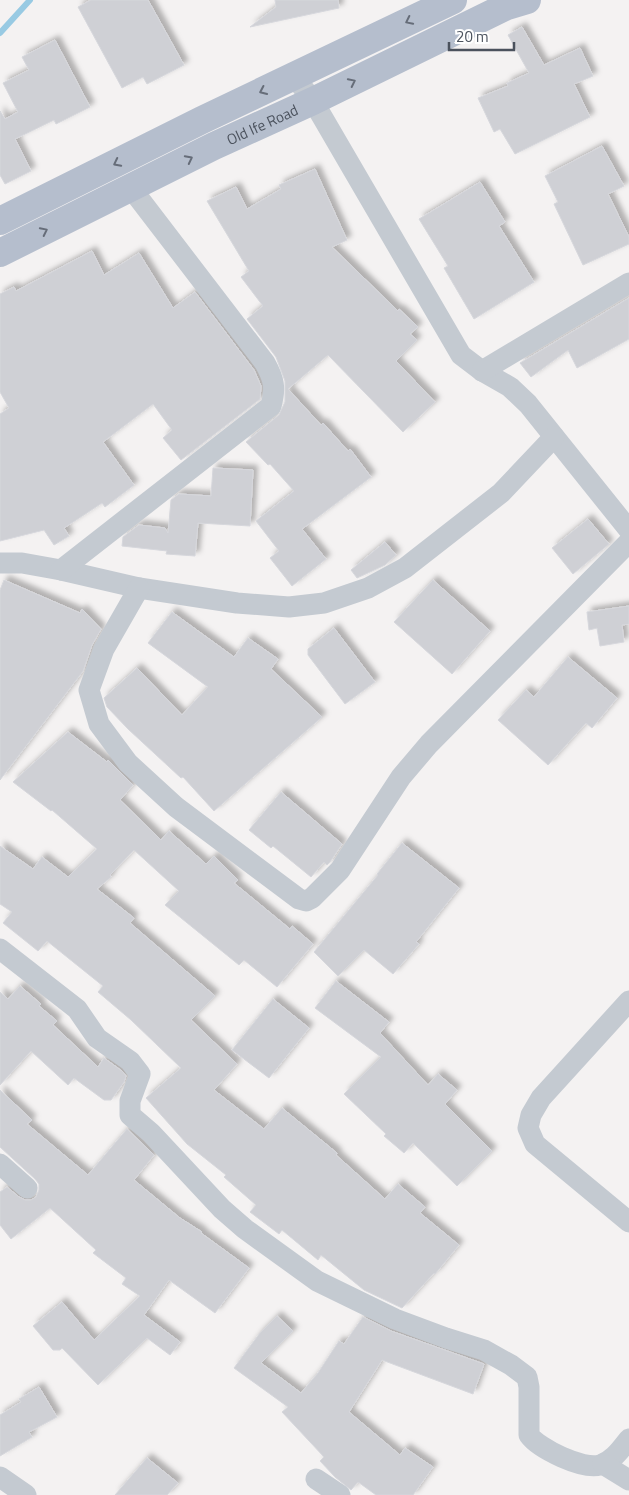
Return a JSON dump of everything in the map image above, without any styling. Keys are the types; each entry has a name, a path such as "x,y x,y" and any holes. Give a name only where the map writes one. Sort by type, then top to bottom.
{"main road":[{"name":"Old Ife Road","path":"0,221 202,120 453,0"},
{"name":"Old Ife Road","path":"0,253 214,146 313,101 506,6 527,0"}],"street":[{"path":"294,76 313,101 462,355 482,372 510,387 528,404 629,530"},
{"path":"61,570 271,406 274,394 273,377 265,363 131,188"},
{"path":"482,372 629,283"},
{"path":"0,563 22,563 139,588 237,604 289,607 324,603 368,588 405,568 501,494 554,437"},
{"path":"139,588 104,648 89,690 99,724 128,763 176,807 299,899 306,900 312,898 340,870 401,777 429,744 629,542"},
{"path":"0,949 77,1009 97,1038 130,1061 140,1074 130,1101 130,1115 151,1133 222,1209 234,1219 317,1281 395,1319 484,1350 511,1365 527,1377 529,1387 529,1435 533,1440 560,1456 585,1465 595,1466 603,1464 617,1455 629,1438"},
{"path":"629,1001 541,1098 531,1115 528,1128 535,1144 629,1222"},
{"path":"0,1164 27,1188"},
{"path":"603,1464 629,1480"},
{"path":"0,1477 26,1495"},
{"path":"316,1478 340,1495"}],"building":[{"path":"91,0 148,0 184,65 147,84 143,77 122,88 78,7"},
{"path":"275,0 338,0 339,8 250,27 276,7"},
{"path":"522,27 544,65 580,48 593,76 574,84 590,117 515,154 500,129 494,132 478,98 508,86 507,83 529,73 508,35"},
{"path":"55,40 90,107 56,124 54,120 15,139 31,171 5,184 0,175 0,111 5,119 18,112 3,83 29,70 22,57"},
{"path":"602,146 624,186 608,194 629,237 629,244 583,265 554,204 558,202 545,176"},
{"path":"315,169 347,240 332,247 398,311 399,309 418,327 410,334 417,340 396,361 435,402 403,432 328,355 288,389 321,425 323,423 348,451 350,449 371,477 302,529 326,559 292,586 270,558 279,551 256,521 294,491 270,464 268,465 246,442 279,415 285,402 285,381 276,357 247,319 263,306 241,277 249,271 207,201 236,187 247,209 281,189 279,185"},
{"path":"480,182 505,222 499,226 534,282 474,319 444,268 448,266 419,219"},
{"path":"92,251 104,275 139,253 173,308 195,292 254,370 261,386 260,399 181,460 163,438 172,430 153,404 103,442 134,485 105,507 102,503 64,528 69,536 54,545 44,530 0,541 0,414 9,408 0,392 0,294 14,287 16,291"},
{"path":"629,298 629,339 577,368 568,350 531,377 520,363"},
{"path":"213,468 253,470 250,526 198,523 195,556 166,554 167,551 122,546 123,537 139,525 165,528 168,533 171,500 179,494 211,496"},
{"path":"588,519 609,544 573,574 552,548"},
{"path":"385,542 396,555 385,565 357,578 351,570"},
{"path":"4,580 80,613 82,609 101,629 92,645 83,671 0,780 0,590"},
{"path":"433,580 490,631 452,674 394,622"},
{"path":"629,606 629,624 622,625 624,642 600,646 597,628 589,630 587,612"},
{"path":"172,612 234,657 248,638 278,659 271,669 322,717 214,811 183,777 181,778 128,729 107,707 104,698 137,668 182,715 208,687 148,643"},
{"path":"334,628 375,682 345,704 308,655 308,649"},
{"path":"568,657 617,698 592,728 586,723 548,765 498,720 526,690 534,697"},
{"path":"68,732 107,762 108,760 133,785 120,800 161,840 169,831 206,864 214,856 238,880 234,883 290,929 292,926 313,944 277,987 244,960 239,965 165,905 179,891 134,850 110,875 111,877 97,889 134,918 130,923 215,996 191,1020 237,1064 214,1090 264,1129 282,1108 337,1153 336,1155 385,1199 398,1184 425,1207 420,1213 459,1245 435,1274 402,1308 364,1290 321,1255 318,1260 282,1230 279,1234 250,1212 256,1205 224,1177 226,1175 187,1144 146,1098 181,1068 131,1020 98,992 103,986 47,941 38,951 3,923 12,912 0,904 0,846 33,869 42,857 68,877 97,849 52,810 13,782"},
{"path":"281,792 342,844 330,862 327,865 324,862 311,877 273,846 271,848 249,830"},
{"path":"402,843 459,888 416,942 419,944 393,974 364,950 338,976 314,952"},
{"path":"336,981 389,1022 380,1033 428,1085 438,1074 457,1090 445,1104 492,1151 457,1186 413,1143 404,1153 384,1136 386,1134 344,1094 381,1057 315,1008"},
{"path":"20,986 57,1021 53,1025 98,1067 104,1058 126,1076 111,1100 104,1100 74,1078 68,1085 31,1051 0,1085 0,992 8,999"},
{"path":"273,999 309,1028 269,1078 232,1050"},
{"path":"0,1090 32,1120 27,1124 88,1175 127,1129 154,1155 134,1180 180,1218 202,1232 249,1268 215,1313 169,1280 144,1315 180,1342 170,1355 147,1338 98,1385 62,1348 60,1350 53,1350 33,1326 62,1302 94,1340 140,1296 122,1284 126,1278 93,1253 96,1250 50,1208 11,1239 0,1225 0,1192 7,1187 19,1197 31,1200 36,1197 39,1184 0,1147"},
{"path":"277,1316 293,1331 261,1363 301,1393 318,1373 339,1341 344,1344 363,1317 391,1331 484,1364 473,1394 382,1360 349,1412 400,1455 405,1448 433,1467 413,1495 376,1495 358,1482 351,1490 320,1461 324,1457 282,1412 288,1407 234,1368 260,1333"},
{"path":"39,1387 57,1417 29,1432 32,1437 0,1456 0,1415 21,1402 19,1399"},
{"path":"147,1458 178,1483 167,1495 115,1495"}],"waterway":[{"path":"0,33 30,0"}]}
